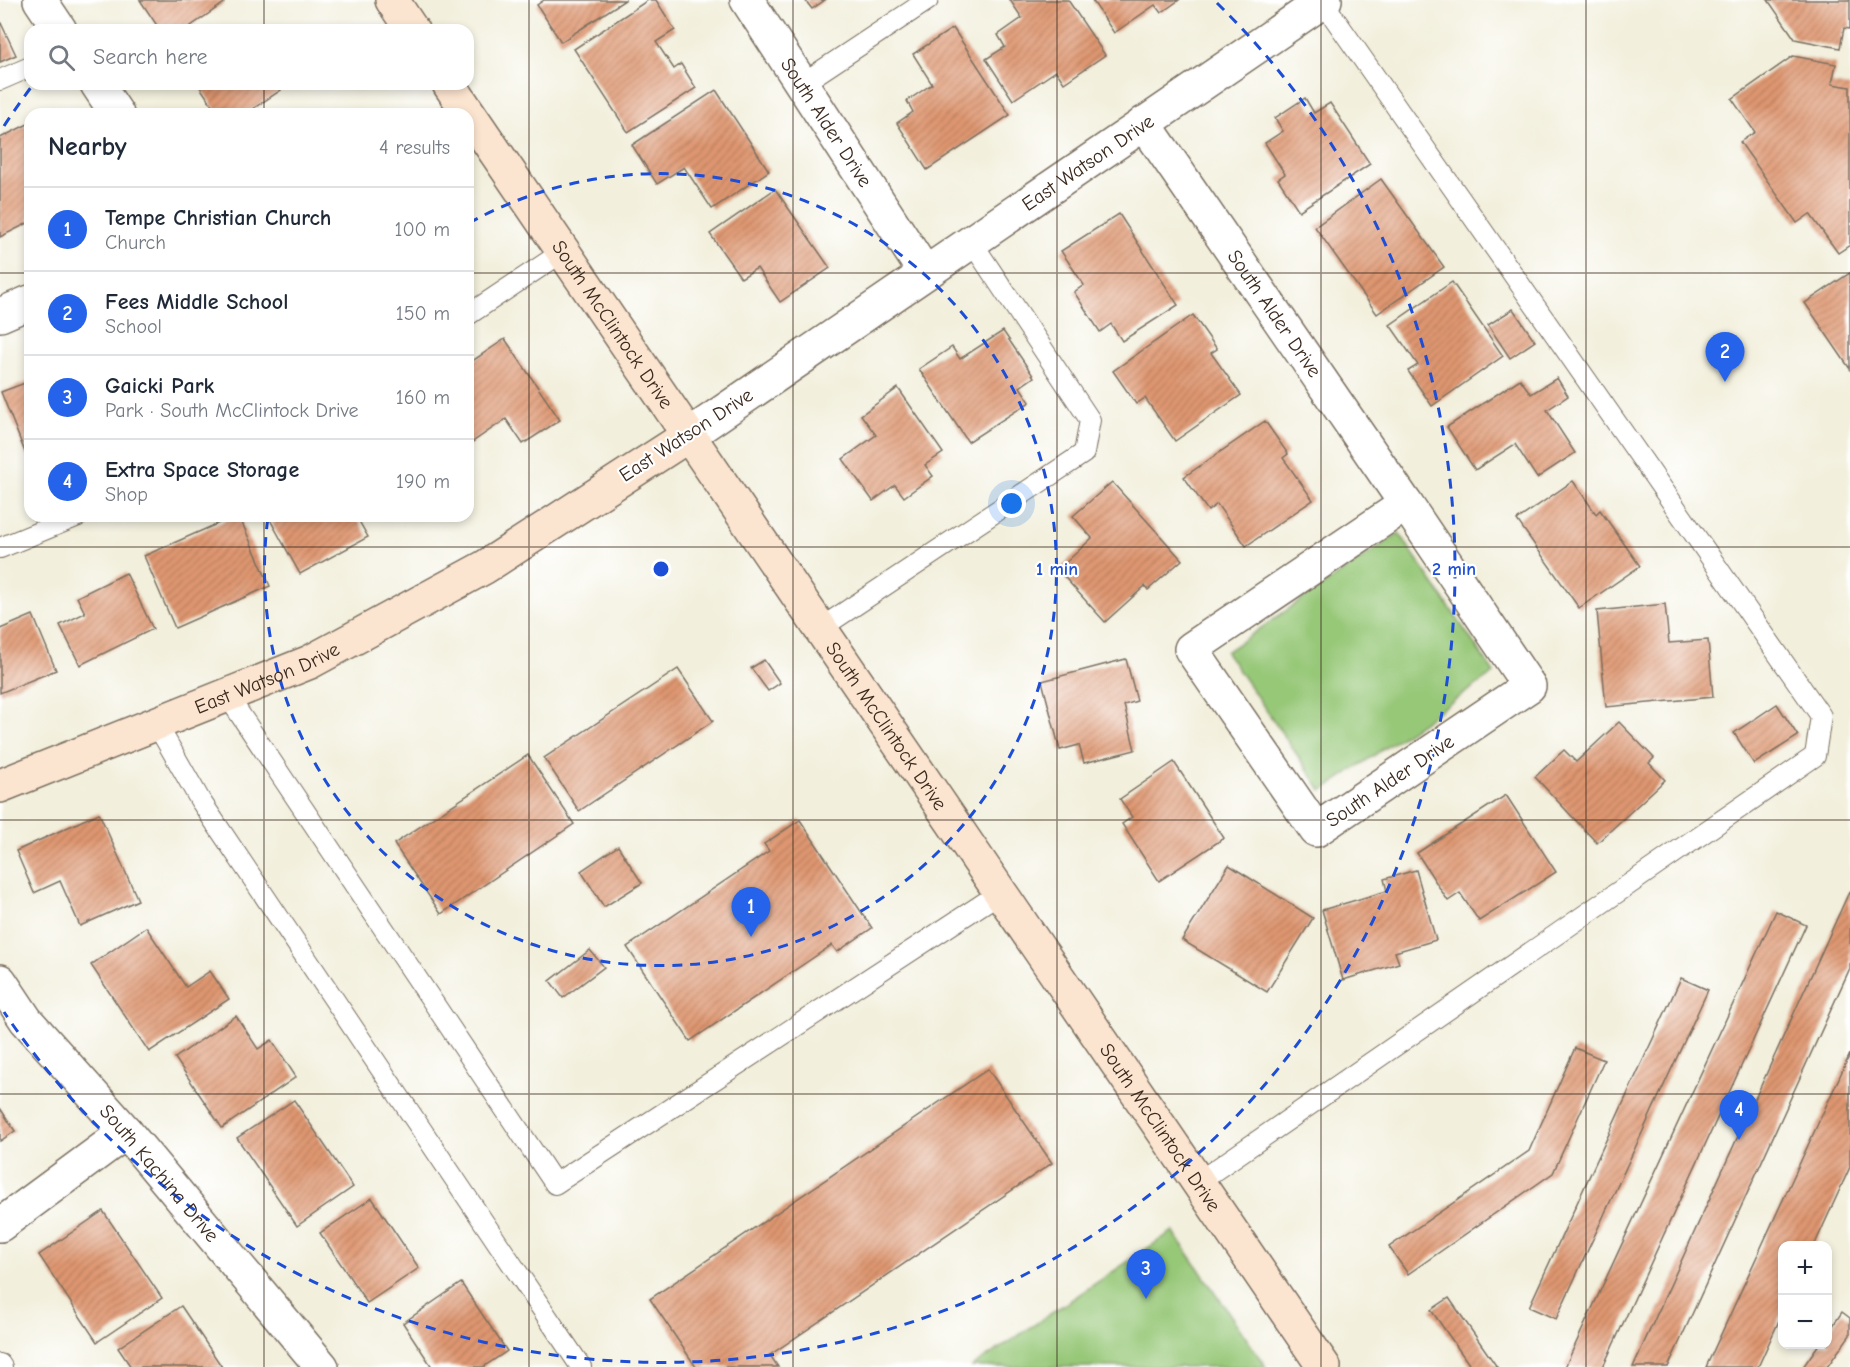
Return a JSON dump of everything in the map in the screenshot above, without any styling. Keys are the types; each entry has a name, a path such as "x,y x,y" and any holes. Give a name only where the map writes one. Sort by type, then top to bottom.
{"main road":[{"path":"392,0 408,24"},
{"name":"South McClintock Drive","path":"453,90 466,108"},
{"name":"South McClintock Drive","path":"474,120 1324,1367"},
{"name":"East Watson Drive","path":"0,786 310,662 485,567 689,435"}],"street":[{"path":"40,0 56,24"},
{"name":"South Alder Drive","path":"747,0 925,273"},
{"name":"East Watson Drive","path":"689,435 1324,1"},
{"path":"101,90 113,108"},
{"name":"South Alder Drive","path":"1144,123 1406,504 1529,686 1316,830 1191,649 1406,504"},
{"path":"0,315 24,305"},
{"name":"South Kachina Drive","path":"0,981 26,1020 126,1132 322,1367"},
{"path":"0,1225 126,1132"}],"lane":[{"path":"803,83 928,0"},
{"path":"1198,1182 1815,756 1821,716 1324,1"},
{"path":"0,80 24,70"},
{"path":"821,628 1084,453 1090,420 971,241"},
{"path":"474,311 564,251"},
{"path":"0,548 63,522"},
{"path":"227,695 555,1184 1001,892"},
{"path":"156,723 200,800 581,1367"}],"green space":[{"path":"1399,533 1494,673 1322,791 1226,652"},
{"path":"1173,1231 1266,1367 972,1367"}],"building":[{"path":"140,0 222,0 224,3 194,24 156,24"},
{"path":"544,0 625,0 561,42 537,5"},
{"path":"648,0 656,0 675,30 656,42 674,69 681,64 696,88 628,132 574,49"},
{"path":"805,0 825,0 812,9"},
{"path":"1010,0 1068,0 1105,55 1064,83 1056,71 1013,100 986,59 1005,47 998,35 1022,18"},
{"path":"1092,0 1179,0 1161,13 1155,5 1114,33"},
{"path":"1768,0 1850,0 1850,29 1844,28 1840,48 1795,39"},
{"path":"0,21 16,55 0,62"},
{"path":"953,28 1010,115 927,170 897,123 913,112 907,101 932,84 913,54"},
{"path":"1793,56 1836,64 1832,84 1850,87 1850,245 1838,253 1810,214 1797,223 1740,142 1755,132 1732,99"},
{"path":"202,90 281,90 254,108 214,108"},
{"path":"716,90 769,171 712,209 684,167 657,184 632,145"},
{"path":"1305,98 1314,113 1330,103 1370,164 1299,211 1278,179 1285,174 1265,143 1283,131 1275,118"},
{"path":"24,126 24,225 0,237 0,138"},
{"path":"1381,179 1444,267 1377,314 1315,227"},
{"path":"775,189 830,268 780,302 757,268 741,278 710,234"},
{"path":"1119,214 1178,305 1122,341 1111,324 1100,332 1074,292 1084,285 1061,251"},
{"path":"1850,273 1850,369 1805,303"},
{"path":"1452,282 1503,356 1432,406 1408,371 1418,365 1390,325"},
{"path":"1513,309 1535,341 1510,358 1488,325"},
{"path":"1193,315 1217,349 1211,353 1241,395 1175,441 1145,398 1136,404 1113,371"},
{"path":"1003,331 1034,377 1020,387 1030,402 968,442 919,369 952,347 960,359"},
{"path":"505,339 560,420 523,444 506,419 474,441 474,360"},
{"path":"1557,378 1568,396 1547,410 1575,453 1537,478 1515,444 1475,470 1447,427 1520,379 1531,394"},
{"path":"24,383 24,450 1,392"},
{"path":"898,388 943,453 925,465 933,476 904,497 895,485 873,501 843,459 876,435 861,415"},
{"path":"1265,421 1288,454 1283,458 1313,500 1246,546 1217,504 1208,511 1184,477"},
{"path":"1573,481 1596,514 1600,510 1640,566 1579,608 1517,520"},
{"path":"1112,482 1182,560 1148,590 1145,586 1105,622 1058,570 1092,538 1073,516"},
{"path":"221,522 242,522 270,586 175,628 144,556"},
{"path":"271,522 359,522 368,537 300,574"},
{"path":"126,573 153,629 80,665 60,625 85,613 77,597"},
{"path":"1665,604 1669,643 1708,640 1713,697 1606,707 1597,611"},
{"path":"33,615 56,670 0,693 0,629"},
{"path":"1126,659 1137,701 1124,705 1135,750 1084,763 1079,745 1060,750 1042,681"},
{"path":"764,660 780,683 768,691 751,668"},
{"path":"678,669 713,721 579,811 544,758"},
{"path":"1777,704 1798,736 1754,764 1734,733"},
{"path":"1619,722 1654,758 1649,763 1665,780 1597,843 1535,777 1564,750 1576,762"},
{"path":"528,755 574,824 441,914 394,844"},
{"path":"1174,762 1224,838 1159,881 1122,824 1132,817 1120,799"},
{"path":"1506,795 1556,872 1479,921 1460,893 1448,901 1417,853"},
{"path":"99,813 138,900 80,926 60,881 34,893 16,851"},
{"path":"800,820 872,928 837,952 832,945 690,1041 627,947 769,851 764,844"},
{"path":"618,846 642,883 604,907 581,871"},
{"path":"1229,865 1313,918 1267,992 1182,940"},
{"path":"1416,870 1436,940 1395,952 1399,963 1343,980 1322,910 1387,891 1384,879"},
{"path":"1850,890 1850,968 1668,1367 1633,1367"},
{"path":"1776,911 1806,925 1603,1367 1565,1367"},
{"path":"146,927 186,987 210,971 229,999 149,1052 91,965"},
{"path":"590,950 604,967 563,998 550,981"},
{"path":"1681,978 1708,990 1556,1319 1529,1307"},
{"path":"236,1016 258,1049 272,1040 296,1077 222,1128 175,1058"},
{"path":"1575,1048 1604,1060 1553,1173 1408,1274 1389,1247 1529,1151"},
{"path":"1850,1054 1850,1167 1816,1241 1778,1241 1778,1323 1758,1367 1706,1367"},
{"path":"988,1069 1052,1163 770,1355 778,1367 696,1367 650,1299"},
{"path":"294,1100 353,1187 297,1226 237,1138"},
{"path":"0,1108 15,1131 0,1141"},
{"path":"372,1198 419,1268 367,1303 320,1233"},
{"path":"103,1211 162,1298 97,1342 39,1255"},
{"path":"461,1283 507,1351 483,1367 432,1367 403,1323"},
{"path":"1449,1298 1497,1367 1471,1367 1431,1310"},
{"path":"181,1306 222,1367 131,1367 118,1348"},
{"path":"1842,1312 1850,1318 1850,1335 1827,1367 1803,1367 1816,1349 1832,1349 1832,1327"}],"place":[{"name":"Fees Middle School","path":"1725,382"},
{"name":"Tempe Christian Church","path":"751,937"},
{"name":"Extra Space Storage","path":"1739,1140"},
{"name":"Gaicki Park","path":"1146,1299"}]}
